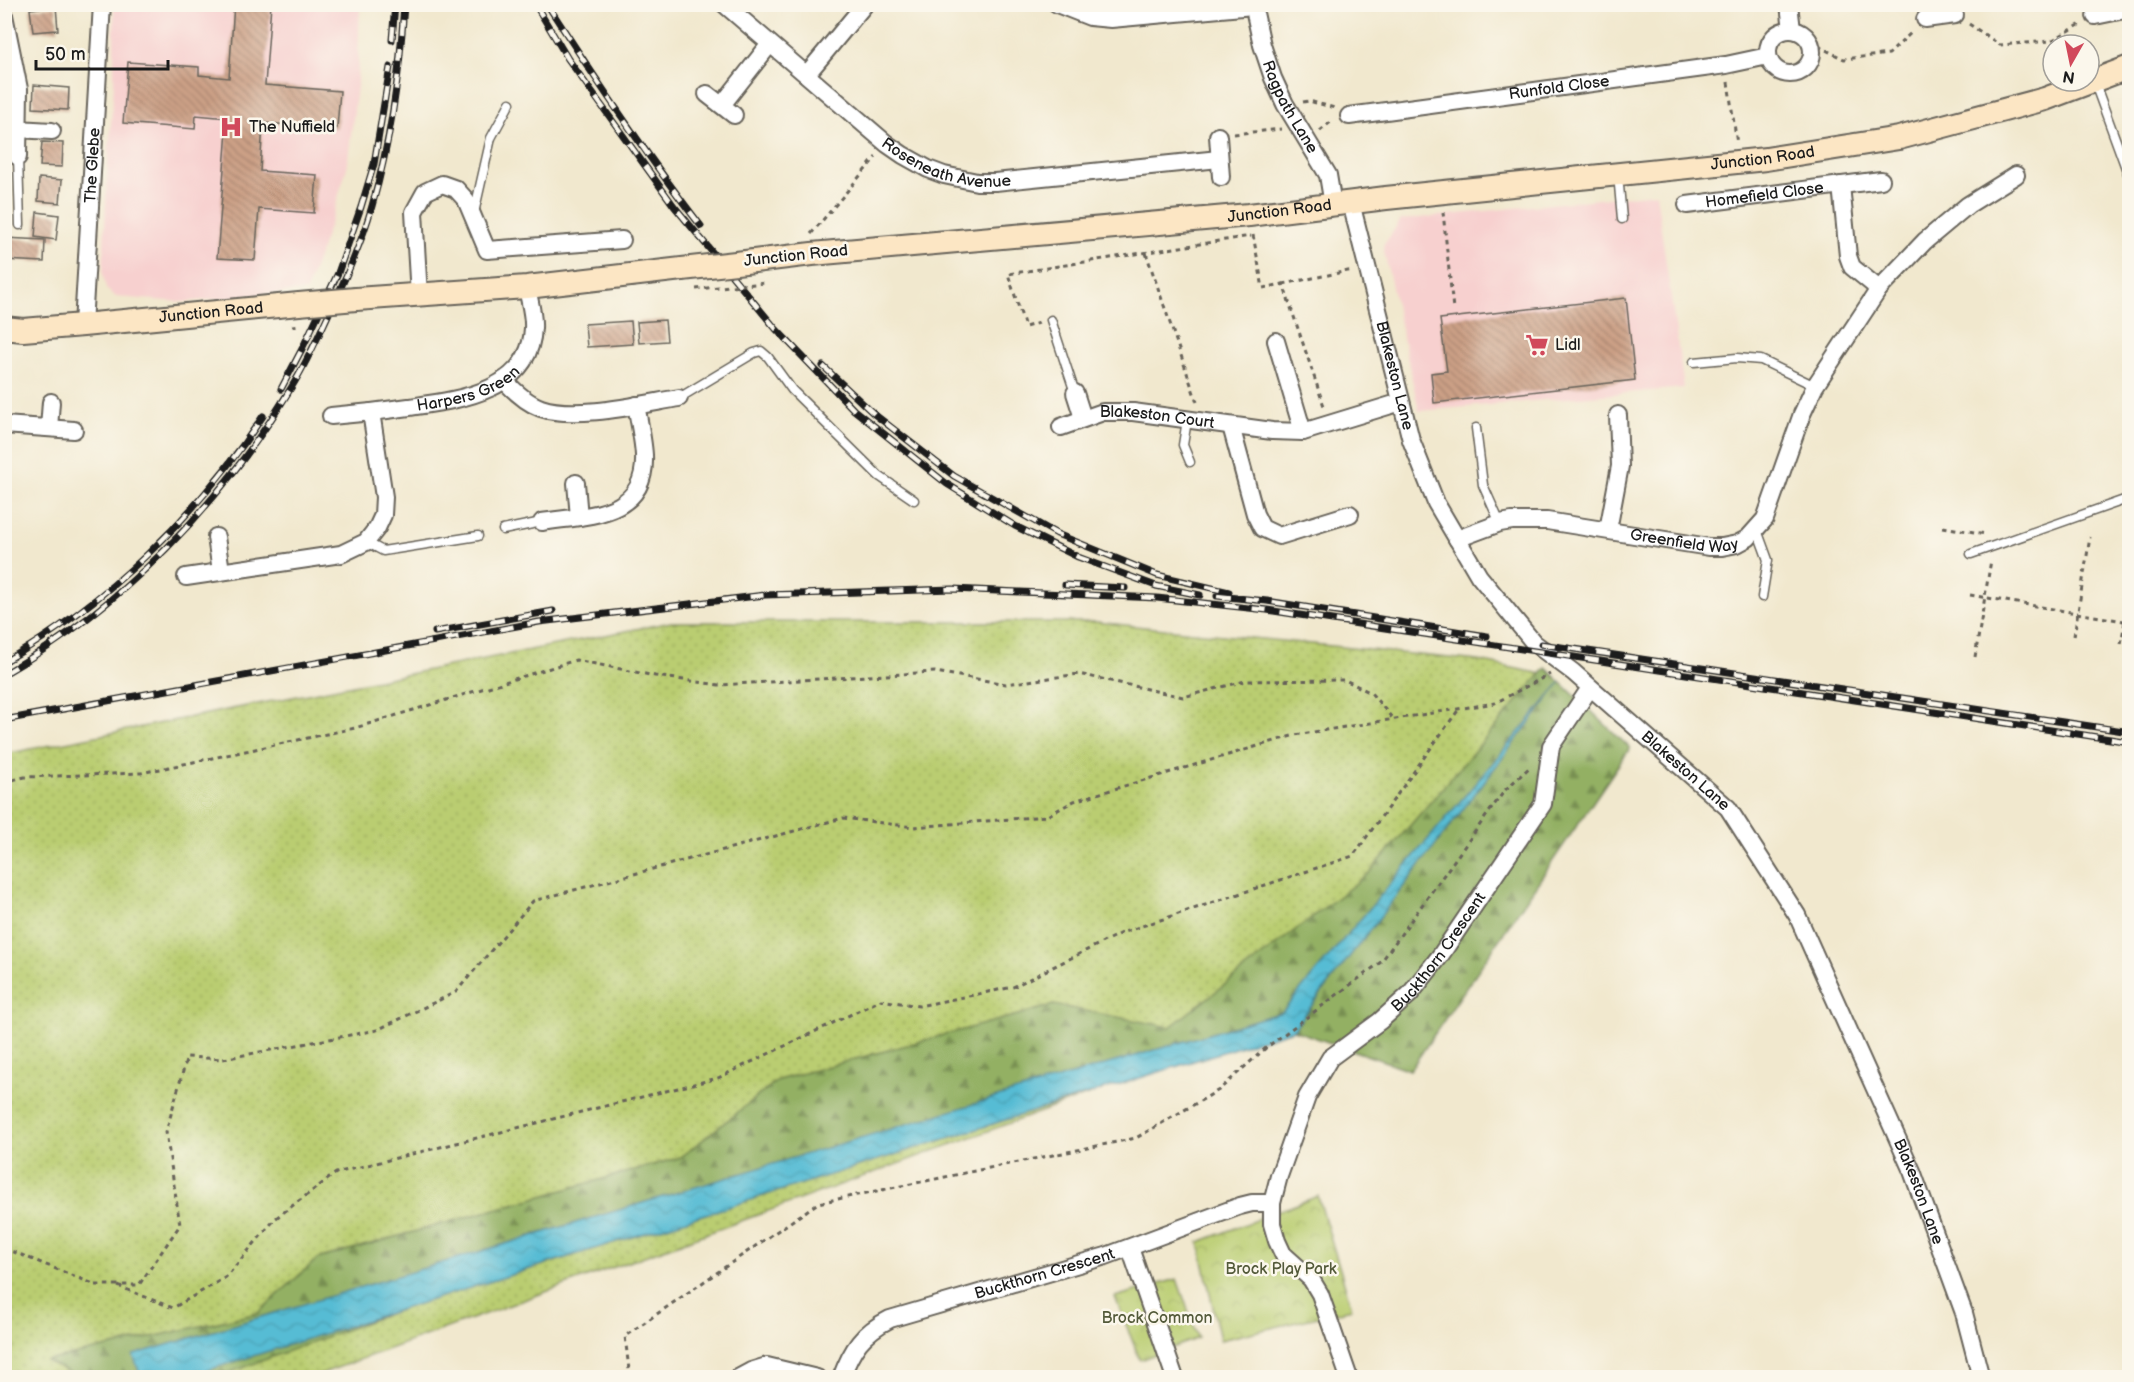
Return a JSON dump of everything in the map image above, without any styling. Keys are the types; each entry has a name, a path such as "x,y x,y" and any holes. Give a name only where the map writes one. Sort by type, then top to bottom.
{"main road":[{"name":"Junction Road","path":"2101,77 2130,67"},
{"name":"Junction Road","path":"4,328 23,330 356,299 527,287 812,254 1251,226 1342,204 1766,159 1899,138 2060,93"}],"street":[{"name":"The Glebe","path":"83,325 102,4"},
{"name":"Roseneath Avenue","path":"724,4 887,144 927,169 960,179 995,182 1219,159"},
{"path":"807,74 865,4"},
{"path":"1057,4 1090,16 1111,19 1253,5"},
{"path":"1789,4 1792,30"},
{"name":"Ragpath Lane","path":"1253,5 1262,45 1284,104 1328,175 1342,204"},
{"path":"2105,11 2129,9"},
{"path":"4,15 18,77 18,157"},
{"path":"1792,30 1804,35 1810,42 1812,51 1810,62 1803,70 1792,74 1781,72 1772,65 1768,56 1768,46 1773,38 1781,32 1792,30"},
{"path":"707,94 728,110 770,44"},
{"name":"Runfold Close","path":"1349,116 1726,65 1768,56"},
{"path":"17,129 52,131"},
{"path":"1218,136 1221,177"},
{"name":"Greenfield Way","path":"1457,539 1500,523 1512,521 1547,521 1709,547 1737,544 1748,538 1765,519 1815,386 1879,289 1925,241 1968,205 2016,175"},
{"name":"Homefield Close","path":"1687,205 1881,180"},
{"path":"419,296 414,212 425,192 442,184 456,189 466,200 487,250 621,240"},
{"name":"Homefield Close","path":"1841,185 1848,256 1852,267 1879,289"},
{"name":"Blakeston Lane","path":"1342,204 1366,267 1411,440 1436,503 1479,576 1534,643 1565,666 1728,808 1797,915 1912,1171 1964,1313 1981,1377"},
{"name":"Harpers Green","path":"331,416 457,400 483,393 504,380 524,359 531,344 533,328 527,287"},
{"path":"1276,341 1303,432"},
{"path":"504,380 517,394 540,408 573,413 679,398"},
{"name":"Blakeston Court","path":"1075,393 1083,418"},
{"path":"48,428 51,402"},
{"name":"Blakeston Court","path":"1061,427 1103,412 1133,412 1272,431 1303,432 1401,402"},
{"path":"542,522 609,512 628,501 640,482 644,457 636,405"},
{"path":"186,577 341,555 366,542 377,528 383,515 384,497 371,412"},
{"path":"1608,530 1620,466 1618,415"},
{"path":"4,425 74,430"},
{"name":"Blakeston Court","path":"1232,426 1255,514 1262,528 1279,536 1350,514"},
{"path":"576,483 579,516"},
{"path":"216,537 221,571"},
{"name":"Buckthorn Crescent","path":"1349,1377 1320,1294 1311,1279 1283,1254 1272,1224 1272,1203 1279,1176 1307,1097 1330,1058 1380,1021 1410,994 1440,956 1542,804 1551,746 1590,688"},
{"name":"Buckthorn Crescent","path":"841,1377 852,1352 862,1338 875,1327 890,1319 1130,1248 1240,1206 1252,1203 1272,1203"},
{"path":"1130,1248 1175,1377"},
{"path":"738,1377 767,1366 818,1377"}],"lane":[{"path":"2099,93 2130,179"},
{"path":"473,216 491,138 510,104"},
{"path":"18,157 20,225"},
{"path":"1618,173 1622,219"},
{"path":"1051,320 1075,393"},
{"path":"679,398 754,352 761,351 792,390 879,476 914,500"},
{"path":"1695,362 1737,358 1761,360 1815,386"},
{"path":"1190,462 1183,445 1195,421"},
{"path":"1476,428 1483,485 1500,523"},
{"path":"1971,554 2130,498"},
{"path":"503,530 542,522"},
{"path":"1757,530 1768,560 1762,597"},
{"path":"366,542 383,551 478,536"}],"path":[{"path":"1810,42 1844,59 1889,54 1940,13 2000,45 2051,41 2105,11"},
{"path":"1284,104 1310,101 1334,108 1349,116"},
{"path":"1218,136 1303,134 1335,119 1349,116"},
{"path":"811,233 887,144"},
{"path":"1441,192 1453,309"},
{"path":"1051,320 1025,327 1008,274 1146,253 1251,226 1263,288 1366,267"},
{"path":"1146,253 1195,421"},
{"path":"696,289 766,283"},
{"path":"1284,285 1329,424"},
{"path":"1943,527 1996,536"},
{"path":"2074,636 2090,537"},
{"path":"1975,657 1991,560"},
{"path":"2121,644 2127,621 2130,593"},
{"path":"1970,594 2127,621"},
{"path":"4,782 26,777 141,773 356,728 576,660 654,676 719,684 935,672 1006,684 1079,674 1183,697 1245,681 1345,681 1371,693 1393,719"},
{"path":"4,1248 96,1285 139,1285 180,1225 165,1132 187,1058 223,1059 377,1030 456,992 533,902 843,818 914,827 1047,816 1074,801 1295,735 1495,703 1565,666"},
{"path":"115,1285 173,1308 226,1277 276,1218 336,1173 718,1078 880,1000 919,1006 1013,987 1121,933 1353,856 1459,709"},
{"path":"630,1377 625,1336 818,1203 1136,1138 1219,1090 1267,1047 1381,962 1505,790 1551,746"}],"shaded area":[{"name":"The Nuffield","path":"114,5 360,5 357,86 347,167 306,291 182,302 116,297 106,289 103,274 114,84"},
{"path":"1656,193 1684,388 1419,411 1383,246 1401,220"}],"green space":[{"path":"671,622 1096,622 1479,661 1552,676 1288,1022 312,1377 5,1378 5,754"},
{"path":"1546,668 1630,748 1410,1070 1293,1030 724,1190 218,1377 79,1377 46,1361 258,1313 317,1259 681,1157 778,1080 1054,1005 1170,1027 1369,873"},
{"name":"Brock Play Park","path":"1318,1196 1352,1309 1220,1340 1199,1242"},
{"name":"Brock Common","path":"1177,1279 1198,1338 1140,1360 1115,1297"}],"water":[{"path":"1561,682 1293,1030 186,1377 141,1377 133,1355 1282,1012"}],"building":[{"path":"234,4 271,4 265,85 340,91 337,128 263,123 260,171 317,175 314,213 259,209 255,260 217,258 228,118 196,115 195,129 123,123 128,62 199,67 199,75 229,78"},
{"path":"56,6 58,30 33,32 30,9"},
{"path":"34,85 69,88 68,110 33,108"},
{"path":"42,142 63,143 62,167 40,166"},
{"path":"39,178 62,180 60,203 38,201"},
{"path":"37,212 59,215 56,240 35,237"},
{"path":"4,238 45,240 44,262 4,260"},
{"name":"Lidl","path":"1626,298 1635,380 1434,403 1431,373 1447,371 1440,319"},
{"path":"665,320 667,341 639,343 637,322"},
{"path":"631,321 633,344 587,347 585,324"}],"railway":[{"path":"392,40 395,4"},
{"path":"4,674 48,647 89,617 166,549 201,512 233,472 263,431 296,379 348,272 372,206 394,106 404,4"},
{"path":"535,4 568,59 674,206 776,329 854,410 947,484 1015,526 1078,557 1156,586 1200,595"},
{"path":"547,4 622,117 701,226"},
{"path":"281,389 338,273 361,207 374,164 390,67"},
{"path":"823,366 874,414 954,476 1057,534 1157,575 1229,592"},
{"path":"4,662 79,612 148,554 209,488 263,416"},
{"path":"1065,585 1125,588"},
{"path":"4,720 539,622 765,595 953,589 1157,598 1267,610 2130,742"},
{"path":"1217,596 1267,601 1487,636"},
{"path":"435,632 553,611"},
{"path":"1541,644 2130,732"}],"place":[{"name":"The Nuffield","path":"231,127"},
{"name":"Lidl","path":"1537,345"}]}
